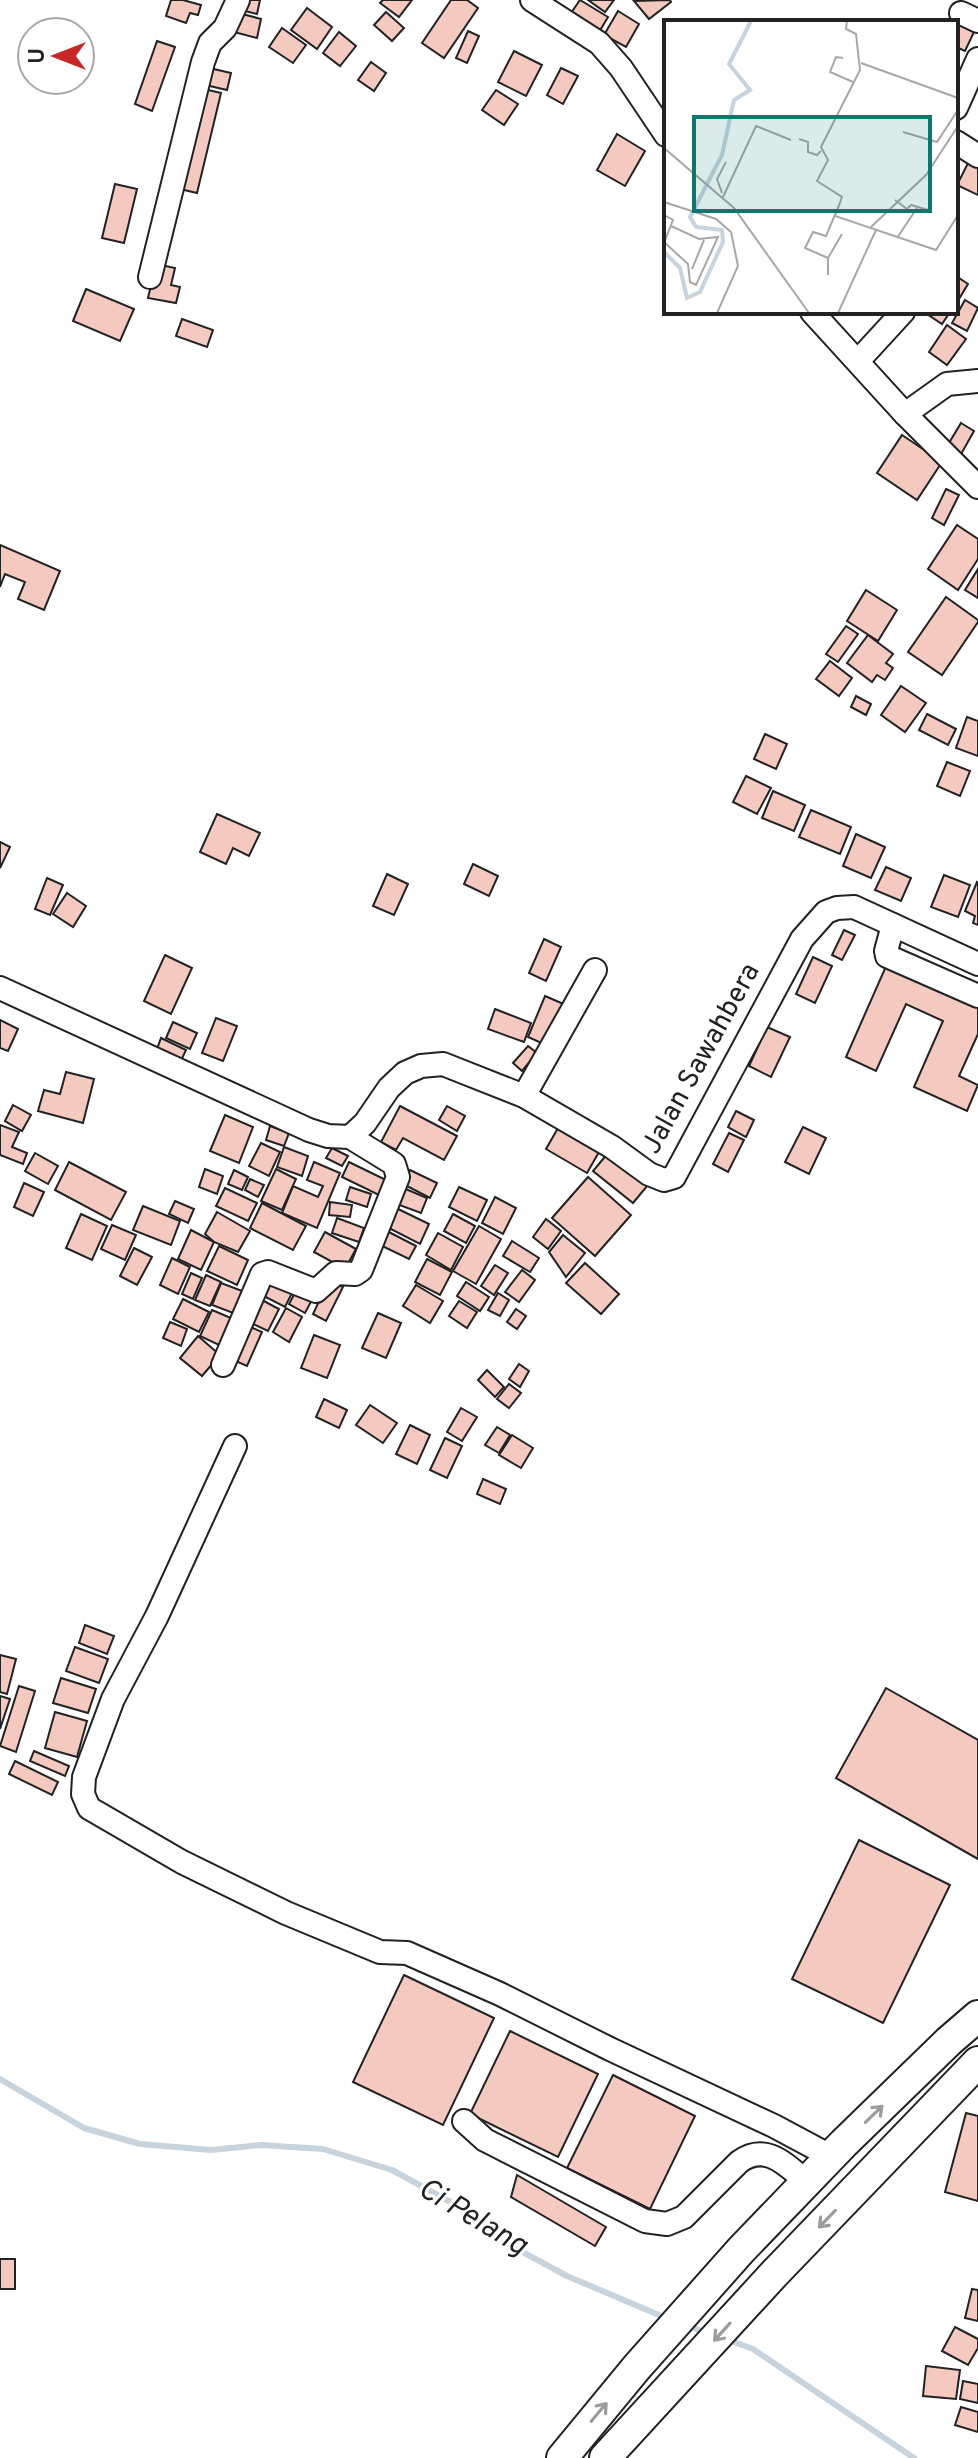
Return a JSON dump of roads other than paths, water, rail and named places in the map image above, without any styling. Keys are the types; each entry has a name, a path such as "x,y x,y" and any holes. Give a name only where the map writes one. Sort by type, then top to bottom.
{"main road":[{"path":"562,2458 637,2367 741,2250 949,2041 978,2016"},
{"path":"605,2458 774,2274 978,2062"}],"street":[{"path":"150,277 203,62 210,43 225,28 238,0"},
{"path":"532,0 599,43 621,68 664,132"},
{"path":"958,104 978,59"},
{"path":"958,143 978,156"},
{"path":"814,314 905,414 978,487"},
{"path":"858,361 901,314"},
{"path":"905,414 947,384 978,381"},
{"name":"Jalan Sawahbera","path":"350,1137 405,1073 421,1066 443,1064 524,1096 612,1147 649,1174 664,1180 674,1177 802,939 826,912 837,908 861,908 978,964"},
{"path":"893,925 887,956 978,996"},
{"path":"524,1096 595,970"},
{"path":"0,988 309,1130 328,1136 350,1137 394,1164 398,1177 361,1270 355,1274 336,1273 316,1291 268,1272 262,1274 223,1365"},
{"path":"235,1446 157,1616 113,1699 84,1777 83,1794 89,1808 182,1862 286,1913 380,1952 407,1953 500,1994 832,2157"},
{"path":"464,2121 485,2140 645,2221 667,2224 684,2217 739,2162 759,2152 780,2160 807,2182"}],"waterway":[{"name":"Ci Pelang","path":"0,2079 84,2128 140,2144 211,2150 261,2145 323,2149 392,2170 454,2204 506,2243 567,2276 666,2318"},
{"name":"Ci Pelang","path":"684,2325 708,2333"},
{"name":"Ci Pelang","path":"726,2339 753,2349 914,2458"}]}
